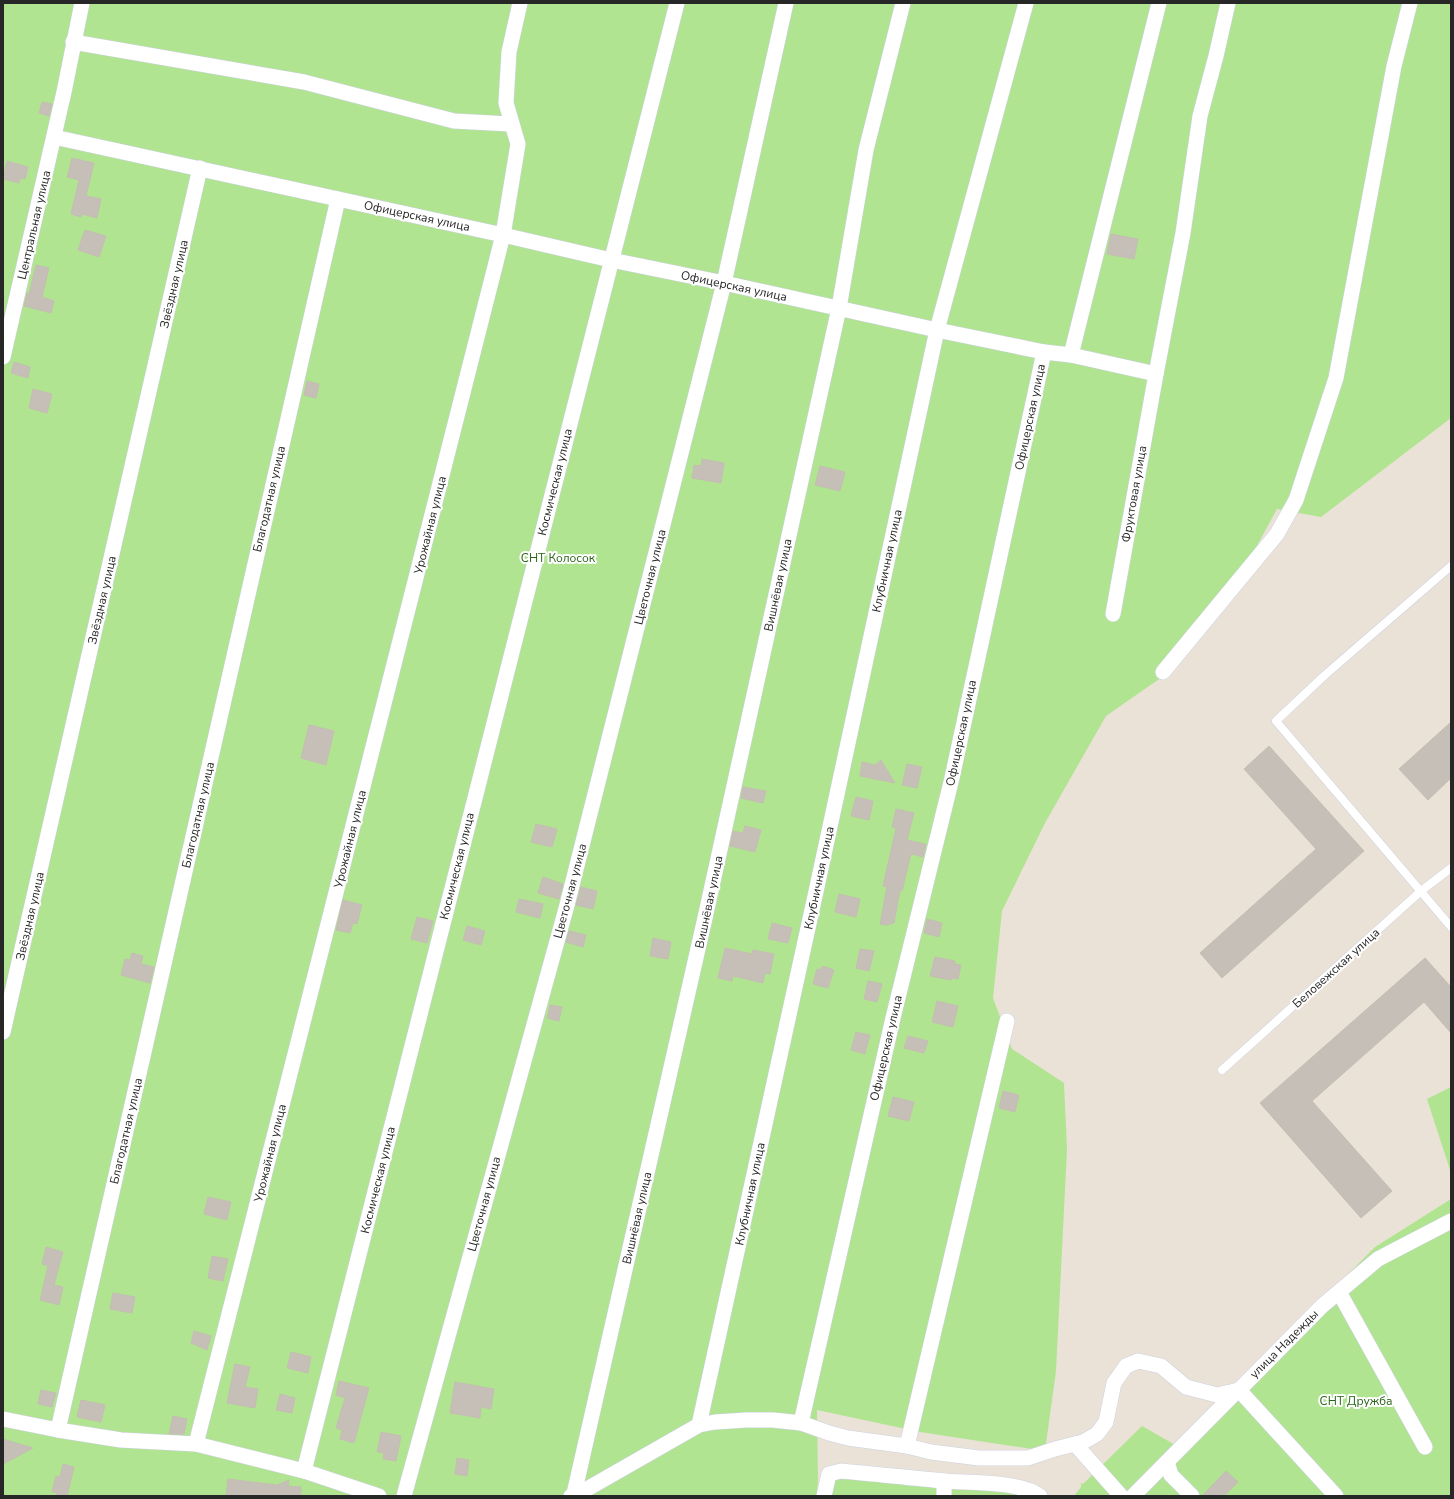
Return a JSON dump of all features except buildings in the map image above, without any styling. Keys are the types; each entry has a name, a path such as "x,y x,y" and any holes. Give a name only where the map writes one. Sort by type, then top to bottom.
{"street":[{"name":"Центральная улица","path":"3,357 54,137 82,3"},
{"name":"Урожайная улица","path":"196,1444 504,235 518,144 506,103 508,60 520,3"},
{"name":"Космическая улица","path":"304,1471 677,3"},
{"name":"Цветочная улица","path":"404,1496 567,905 724,283 786,3"},
{"name":"Вишнёвая улица","path":"582,1494 704,925 839,308 866,150 903,3"},
{"name":"Клубничная улица","path":"699,1425 821,872 937,330 1026,3"},
{"path":"1071,355 1158,3"},
{"name":"Фруктовая улица","path":"1113,614 1182,233 1200,116 1228,3"},
{"path":"1163,672 1277,534 1296,500 1336,378 1394,66 1410,3"},
{"path":"73,42 304,82 454,121 512,124"},
{"name":"Офицерская улица","path":"54,137 504,235 611,260 1044,352 952,778 893,1018 801,1423"},
{"name":"Звёздная улица","path":"3,1032 200,168"},
{"name":"Благодатная улица","path":"58,1430 338,199"},
{"path":"1044,352 1071,355 1156,374"},
{"path":"908,1446 1007,1021"},
{"name":"улица Надежды","path":"1134,1496 1322,1306 1378,1259 1451,1221"},
{"path":"1339,1292 1425,1447"},
{"path":"582,1494 699,1425 715,1422 772,1420 801,1423 848,1438 908,1446 931,1452 979,1458 1028,1458 1083,1442 1097,1434 1106,1422 1114,1382 1126,1366 1138,1360 1161,1366 1186,1387 1217,1395 1239,1390 1336,1496"},
{"path":"3,1419 121,1440 196,1444 304,1471 369,1495"},
{"path":"1075,1444 1121,1496"},
{"path":"1167,1462 1171,1475 1192,1496"},
{"path":"824,1496 829,1474 842,1471 944,1481 995,1484 1032,1491 1040,1496"},
{"path":"944,1481 944,1496"}],"lane":[{"path":"1451,566 1325,675 1276,721 1451,927"},
{"name":"Беловежская улица","path":"1222,1070 1421,891 1451,868"}],"green space":[{"name":"СНТ Колосок","path":"3,3 1451,3 1451,418 1321,517 1277,509 1224,606 1165,675 1106,716 1045,823 1002,911 993,998 1012,1049 1064,1083 1067,1149 1056,1371 1045,1451 920,1432 817,1410 817,1496 3,1496"},
{"path":"1451,1087 1451,1173 1427,1099"},
{"name":"СНТ Дружба","path":"1451,1199 1451,1496 1074,1496 1081,1487 1081,1483 1083,1484 1142,1426 1177,1446 1375,1247"},
{"path":"832,1472 1042,1496 826,1496"}]}
